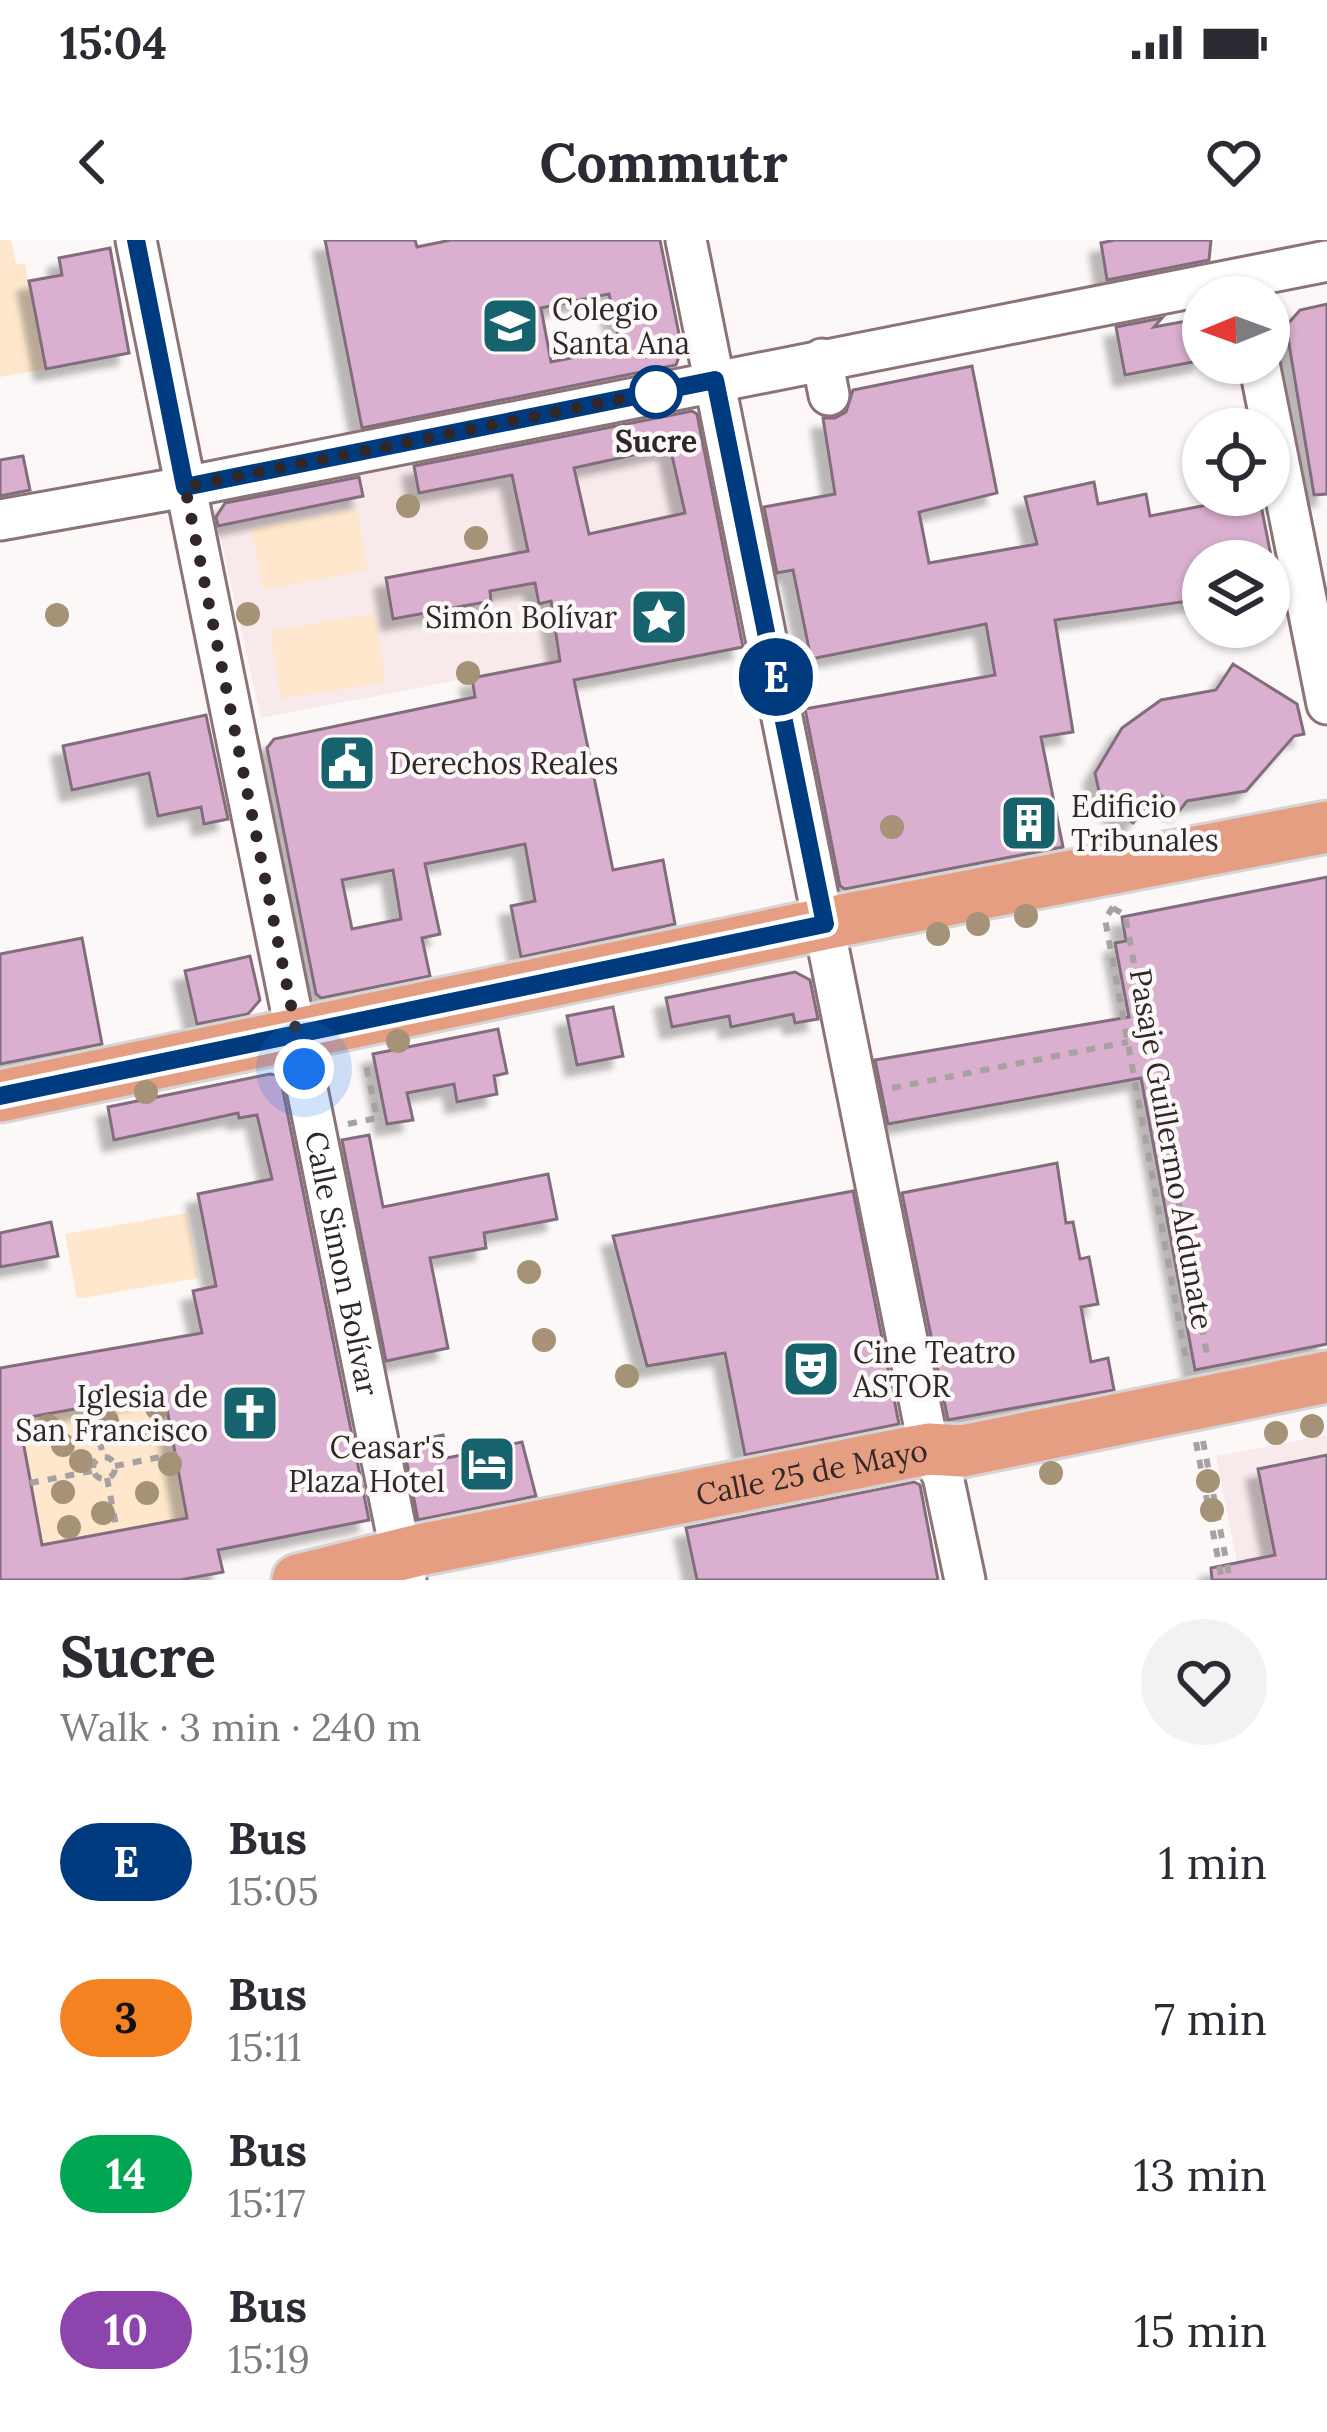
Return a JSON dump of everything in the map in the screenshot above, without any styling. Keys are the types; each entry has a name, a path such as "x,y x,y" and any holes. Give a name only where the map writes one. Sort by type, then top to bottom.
{"main road":[{"path":"0,1096 825,924 1110,889 1327,827"},
{"name":"Calle 25 de Mayo","path":"298,1580 404,1568 929,1449 962,1451 1202,1417 1327,1377"}],"street":[{"name":"Calle Simon Bolívar","path":"136,240 404,1568"},
{"path":"686,240 715,380 755,517 825,924 929,1449 943,1476 964,1580"},
{"path":"0,520 715,380 826,377 1241,271 1327,260"},
{"path":"1263,384 1327,704"}],"path":[{"name":"Pasaje Guillermo Aldunate","path":"1110,889 1105,919 1190,1385 1202,1417"},
{"name":"Pasaje Guillermo Aldunate","path":"1110,889 1125,915 1130,938 1212,1380 1202,1417"},
{"path":"859,1095 1128,1042"},
{"path":"338,1125 377,1118 364,1057"},
{"path":"93,1406 103,1457 116,1466 176,1454"},
{"path":"1202,1417 1226,1580"},
{"path":"93,1470 103,1457"},
{"path":"93,1470 106,1478 116,1466"},
{"path":"30,1483 93,1470"},
{"path":"106,1478 117,1531"}],"shaded area":[{"path":"0,240 11,240 16,264 25,264 46,369 0,377"},
{"path":"684,405 706,421 750,645 594,676 589,655 261,718 216,517 228,499"},
{"path":"357,509 368,570 263,590 251,529"},
{"path":"375,613 386,682 281,699 270,631"},
{"path":"187,1213 199,1278 77,1299 65,1234"},
{"path":"164,1393 187,1518 42,1545 19,1419"},
{"path":"1327,1435 1327,1545 1237,1563 1216,1456"}],"building":[{"name":"Colegio Santa Ana","path":"325,240 415,240 417,247 451,240 660,240 682,349 676,365 362,428","holes":["609,294 621,348 551,362 541,308"]},
{"path":"1211,240 1209,260 1107,280 1101,243"},
{"path":"110,248 129,353 46,369 29,281 62,275 59,258"},
{"path":"1327,304 1327,494 1314,495 1290,350 1290,321 1300,310"},
{"path":"1162,318 1154,327 1182,322 1182,364 1125,375 1116,327"},
{"path":"972,366 997,493 919,512 929,563 1037,544 1025,497 1094,482 1098,504 1146,494 1150,516 1182,510 1182,516 1263,516 1268,540 1182,540 1182,602 1055,620 1073,732 1041,737 1063,847 845,889 840,886 805,709 995,675 986,624 811,659 793,570 777,573 764,507 835,494 823,418 846,412 853,390"},
{"path":"692,411 697,414 743,647 574,680 613,870 663,860 675,924 521,957 511,906 535,901 525,844 425,864 440,934 422,938 430,976 321,998 316,994 267,748 274,739 475,697 472,678 560,661 551,601 539,604 535,583 490,591 491,601 393,619 386,578 528,551 512,475 419,493 414,466","holes":["670,447 685,513 589,534 574,468","393,870 401,919 352,929 342,880"]},
{"path":"23,456 30,490 0,496 0,460"},
{"path":"359,477 363,496 218,526 216,517 225,503"},
{"path":"1233,664 1297,704 1304,734 1294,736 1246,791 1187,801 1180,810 1157,792 1133,823 1101,801 1095,773 1122,728 1161,700 1216,690"},
{"path":"206,715 228,819 204,824 201,807 158,816 149,773 72,790 63,746"},
{"path":"1327,877 1327,1344 1195,1370 1141,1078 888,1124 875,1060 1129,1017 1115,943 1126,941 1122,917"},
{"path":"82,938 102,1044 0,1064 0,954"},
{"path":"250,956 260,1000 248,1014 197,1024 185,971"},
{"path":"795,972 810,980 818,1019 795,1023 793,1014 731,1027 729,1016 672,1027 666,998"},
{"path":"613,1007 623,1056 577,1065 567,1016"},
{"path":"498,1029 507,1073 494,1076 497,1094 457,1102 454,1084 407,1093 413,1120 387,1124 373,1054"},
{"path":"270,1074 280,1076 369,1520 218,1550 223,1572 180,1580 0,1580 0,1368 202,1333 193,1291 216,1286 198,1194 272,1179 257,1115 239,1118 238,1113 114,1140 108,1107","holes":["164,1393 187,1518 42,1545 19,1419"]},
{"path":"369,1135 383,1207 548,1174 557,1219 484,1233 486,1248 430,1258 448,1348 386,1361 342,1140"},
{"path":"1057,1163 1066,1223 1073,1222 1080,1259 1089,1257 1098,1304 1081,1307 1091,1362 1108,1358 1114,1390 948,1420 902,1193"},
{"path":"853,1191 899,1424 745,1455 725,1353 647,1366 613,1236"},
{"path":"51,1222 58,1256 0,1267 0,1233"},
{"path":"443,1435 447,1458 522,1442 536,1496 418,1520 403,1443"},
{"path":"1327,1455 1327,1580 1212,1580 1211,1568 1275,1555 1258,1469"},
{"path":"914,1482 920,1485 938,1580 697,1580 686,1528"}],"bus line":[{"name":"E","path":"0,1096 825,924 715,380 185,487 136,240"}],"place":[{"name":"Colegio Santa Ana","path":"510,326"},
{"name":"Sucre","path":"656,392"},
{"name":"Simón Bolívar","path":"659,617"},
{"name":"Derechos Reales","path":"347,763"},
{"name":"Edificio Tribunales","path":"1029,823"},
{"name":"Cine Teatro ASTOR","path":"811,1369"},
{"name":"Iglesia de San Francisco","path":"250,1413"},
{"name":"Ceasar's Plaza Hotel","path":"487,1464"}],"route":[{"path":"304,1069 185,487 671,389 656,392"}]}
